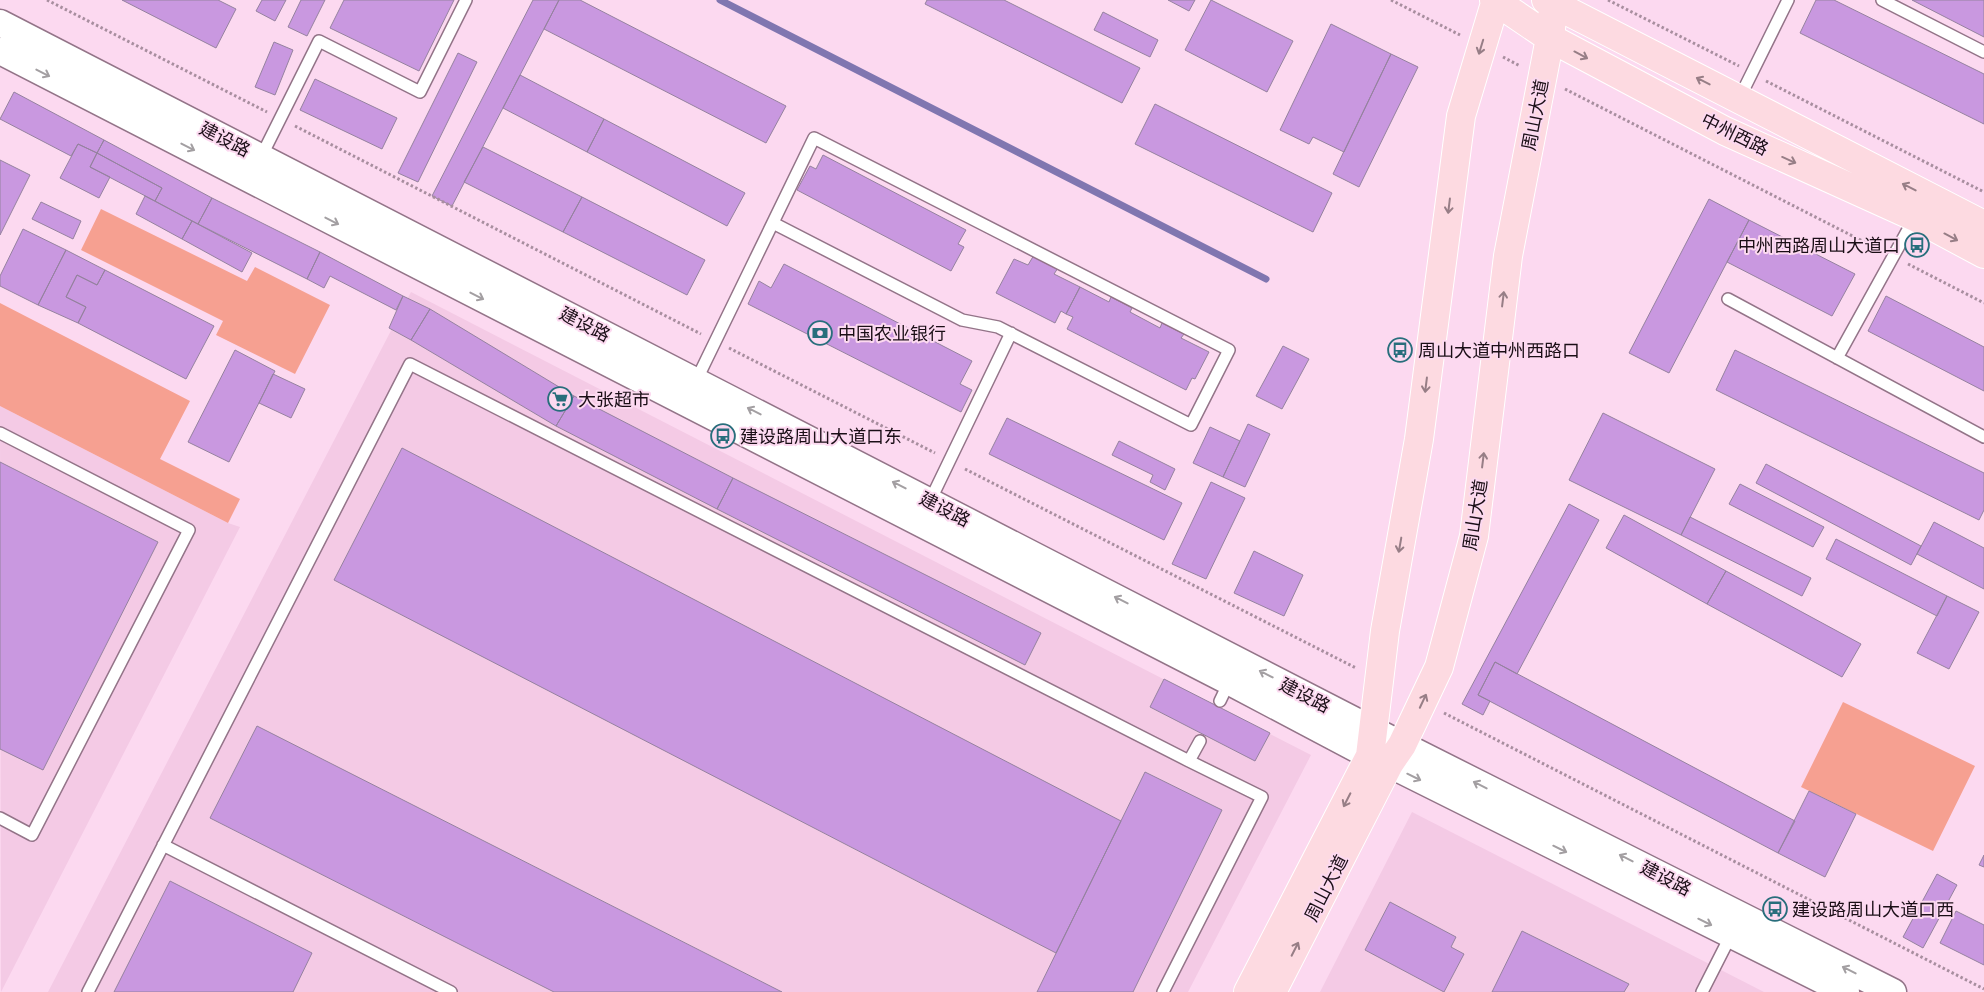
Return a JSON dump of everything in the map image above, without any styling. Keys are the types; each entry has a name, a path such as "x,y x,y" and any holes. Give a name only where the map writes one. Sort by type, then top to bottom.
{"main road":[{"name":"周山大道","path":"1387,755 1372,729 1385,631 1420,439 1461,116 1495,0"},
{"name":"中州西路","path":"1495,0 1550,38 1725,131 1915,217 1984,254"},
{"name":"周山大道","path":"1248,992 1387,755 1422,702 1439,667 1474,536 1508,256 1550,38 1551,1"},
{"name":"中州西路","path":"1551,1 1739,100 1984,225"},
{"name":"周山大道","path":"1272,992 1387,755"}],"street":[{"name":"建设路","path":"0,23 930,501 1230,681 1372,729"},
{"name":"建设路","path":"0,51 1230,681 1387,755 1736,925 1892,992"},
{"name":"建设路","path":"1736,925 1846,992"}],"lane":[{"path":"261,157 319,42 420,92 466,0"},
{"path":"1739,100 1788,0"},
{"path":"1882,0 1984,52"},
{"path":"696,381 814,138 1229,350 1191,425 998,327 962,320 773,223"},
{"path":"1837,358 1915,217"},
{"path":"1728,299 1984,437"},
{"path":"930,501 1011,333"},
{"path":"88,992 410,364 1262,798 1163,992"},
{"path":"0,433 189,530 32,835 0,818"},
{"path":"1189,761 1200,741"},
{"path":"163,845 451,992"},
{"path":"1702,992 1736,925"}],"path":[{"path":"47,0 1378,680"},
{"path":"1391,0 1984,303"},
{"path":"1608,0 1984,192"},
{"path":"1422,702 1984,989"}],"shaded area":[{"path":"101,209 247,281 255,267 330,305 295,374 216,335 223,321 81,250"},
{"path":"411,292 1311,755 1188,992 48,992"},
{"path":"0,303 190,401 160,459 240,499 228,523 0,406"},
{"path":"0,406 228,523 240,527 1,992"},
{"path":"1843,702 1975,766 1933,851 1801,787"},
{"path":"1412,812 1764,992 1320,992"}],"building":[{"path":"122,0 218,0 236,9 216,48"},
{"path":"262,0 286,0 275,21 256,11"},
{"path":"301,0 325,0 307,36 288,27"},
{"path":"344,0 454,0 419,71 330,28"},
{"path":"533,0 559,0 452,206 432,196"},
{"path":"559,0 580,0 786,106 766,143 544,29"},
{"path":"927,0 1004,0 1140,68 1122,103 925,4"},
{"path":"1168,0 1195,0 1189,11"},
{"path":"1211,0 1293,41 1267,92 1185,50"},
{"path":"1816,0 1834,0 1984,74 1984,124 1800,33"},
{"path":"1912,0 1984,0 1984,37"},
{"path":"1103,12 1158,40 1150,57 1094,30"},
{"path":"1331,24 1391,54 1344,152 1313,137 1309,144 1280,130"},
{"path":"274,42 293,50 275,95 255,87"},
{"path":"458,53 477,62 418,182 398,173"},
{"path":"1391,54 1418,67 1359,187 1333,174"},
{"path":"520,75 604,119 587,152 503,108"},
{"path":"315,79 397,118 382,149 300,110"},
{"path":"14,92 104,140 97,153 78,144 71,156 0,119"},
{"path":"1155,104 1332,193 1313,232 1135,144"},
{"path":"604,119 745,193 727,226 587,152"},
{"path":"104,140 212,198 198,224 155,201 162,188 97,153"},
{"path":"78,144 97,153 90,167 110,177 99,198 60,178"},
{"path":"483,147 582,197 563,232 464,182"},
{"path":"97,153 162,188 155,201 90,167"},
{"path":"823,155 966,230 958,244 964,247 951,271 797,190 810,166 816,169"},
{"path":"0,160 30,175 0,235"},
{"path":"145,196 192,221 182,239 136,214"},
{"path":"582,197 705,260 687,295 563,232"},
{"path":"212,198 320,252 307,279 198,224"},
{"path":"1709,199 1749,220 1669,373 1629,353"},
{"path":"41,202 81,221 73,239 32,219"},
{"path":"1749,220 1855,274 1832,316 1727,262"},
{"path":"192,221 252,253 242,272 182,239"},
{"path":"23,229 66,250 38,305 0,286 0,276"},
{"path":"66,250 105,270 97,285 77,275 66,297 86,307 78,323 38,305"},
{"path":"320,252 403,296 396,310 330,276 324,288 307,279"},
{"path":"1034,255 1058,268 1054,274 1080,287 1066,314 1061,311 1055,323 996,293 1014,259 1028,265"},
{"path":"784,264 972,361 960,384 972,390 961,412 748,304 759,281 771,288"},
{"path":"105,270 214,326 186,379 78,323 86,307 66,297 77,275 97,285"},
{"path":"1080,287 1109,302 1111,297 1132,308 1130,312 1160,328 1162,323 1184,334 1181,338 1209,352 1195,379 1192,378 1186,390 1067,329 1073,317 1066,314"},
{"path":"403,296 430,309 411,340 389,328"},
{"path":"1886,296 1984,347 1984,391 1868,331"},
{"path":"430,309 574,396 556,426 411,340"},
{"path":"1283,346 1309,359 1282,409 1256,396"},
{"path":"235,350 275,371 229,462 188,442"},
{"path":"1735,350 1984,473 1984,510 1979,520 1716,390"},
{"path":"273,374 305,389 291,418 259,403"},
{"path":"574,396 733,478 717,509 556,426"},
{"path":"1603,413 1715,469 1681,535 1569,480"},
{"path":"1007,418 1182,503 1164,540 989,454"},
{"path":"1248,424 1270,434 1245,487 1223,477"},
{"path":"1210,427 1240,441 1223,477 1193,463"},
{"path":"1119,441 1175,469 1165,490 1150,482 1153,475 1112,455"},
{"path":"402,448 1121,821 1056,953 334,580"},
{"path":"0,462 158,542 43,770 0,749"},
{"path":"1766,464 1921,546 1911,565 1756,483"},
{"path":"733,478 1041,633 1025,665 717,509"},
{"path":"1211,482 1245,498 1206,579 1172,564"},
{"path":"1740,484 1824,527 1813,547 1729,504"},
{"path":"1569,504 1599,520 1517,674 1495,662 1478,695 1490,701 1483,715 1462,704"},
{"path":"1624,515 1726,571 1707,604 1606,548"},
{"path":"1690,517 1811,578 1802,596 1681,535"},
{"path":"1934,522 1984,548 1984,589 1917,554"},
{"path":"1836,539 1947,596 1937,616 1826,559"},
{"path":"1254,551 1303,575 1284,616 1234,593"},
{"path":"1726,571 1861,644 1842,677 1707,604"},
{"path":"1947,596 1979,612 1949,669 1917,653"},
{"path":"1495,662 1795,821 1778,853 1478,695"},
{"path":"1164,679 1270,733 1255,761 1150,707"},
{"path":"257,726 782,992 554,992 210,818"},
{"path":"1145,772 1222,810 1133,992 1037,992"},
{"path":"1809,791 1856,814 1825,877 1778,853"},
{"path":"1984,855 1984,867 1979,865"},
{"path":"1937,874 1957,885 1923,948 1903,937"},
{"path":"170,881 312,953 293,992 114,992"},
{"path":"1390,902 1456,937 1451,947 1464,954 1444,992 1365,950"},
{"path":"1956,911 1984,925 1984,965 1940,943"},
{"path":"1522,931 1629,984 1624,992 1492,992"}],"waterway":[{"path":"720,0 1266,279"}],"place":[{"name":"中州西路周山大道口","path":"1917,245"},
{"name":"中国农业银行","path":"820,333"},
{"name":"周山大道中州西路口","path":"1400,350"},
{"name":"大张超市","path":"560,399"},
{"name":"建设路周山大道口东","path":"723,436"},
{"name":"建设路周山大道口西","path":"1775,909"}]}
